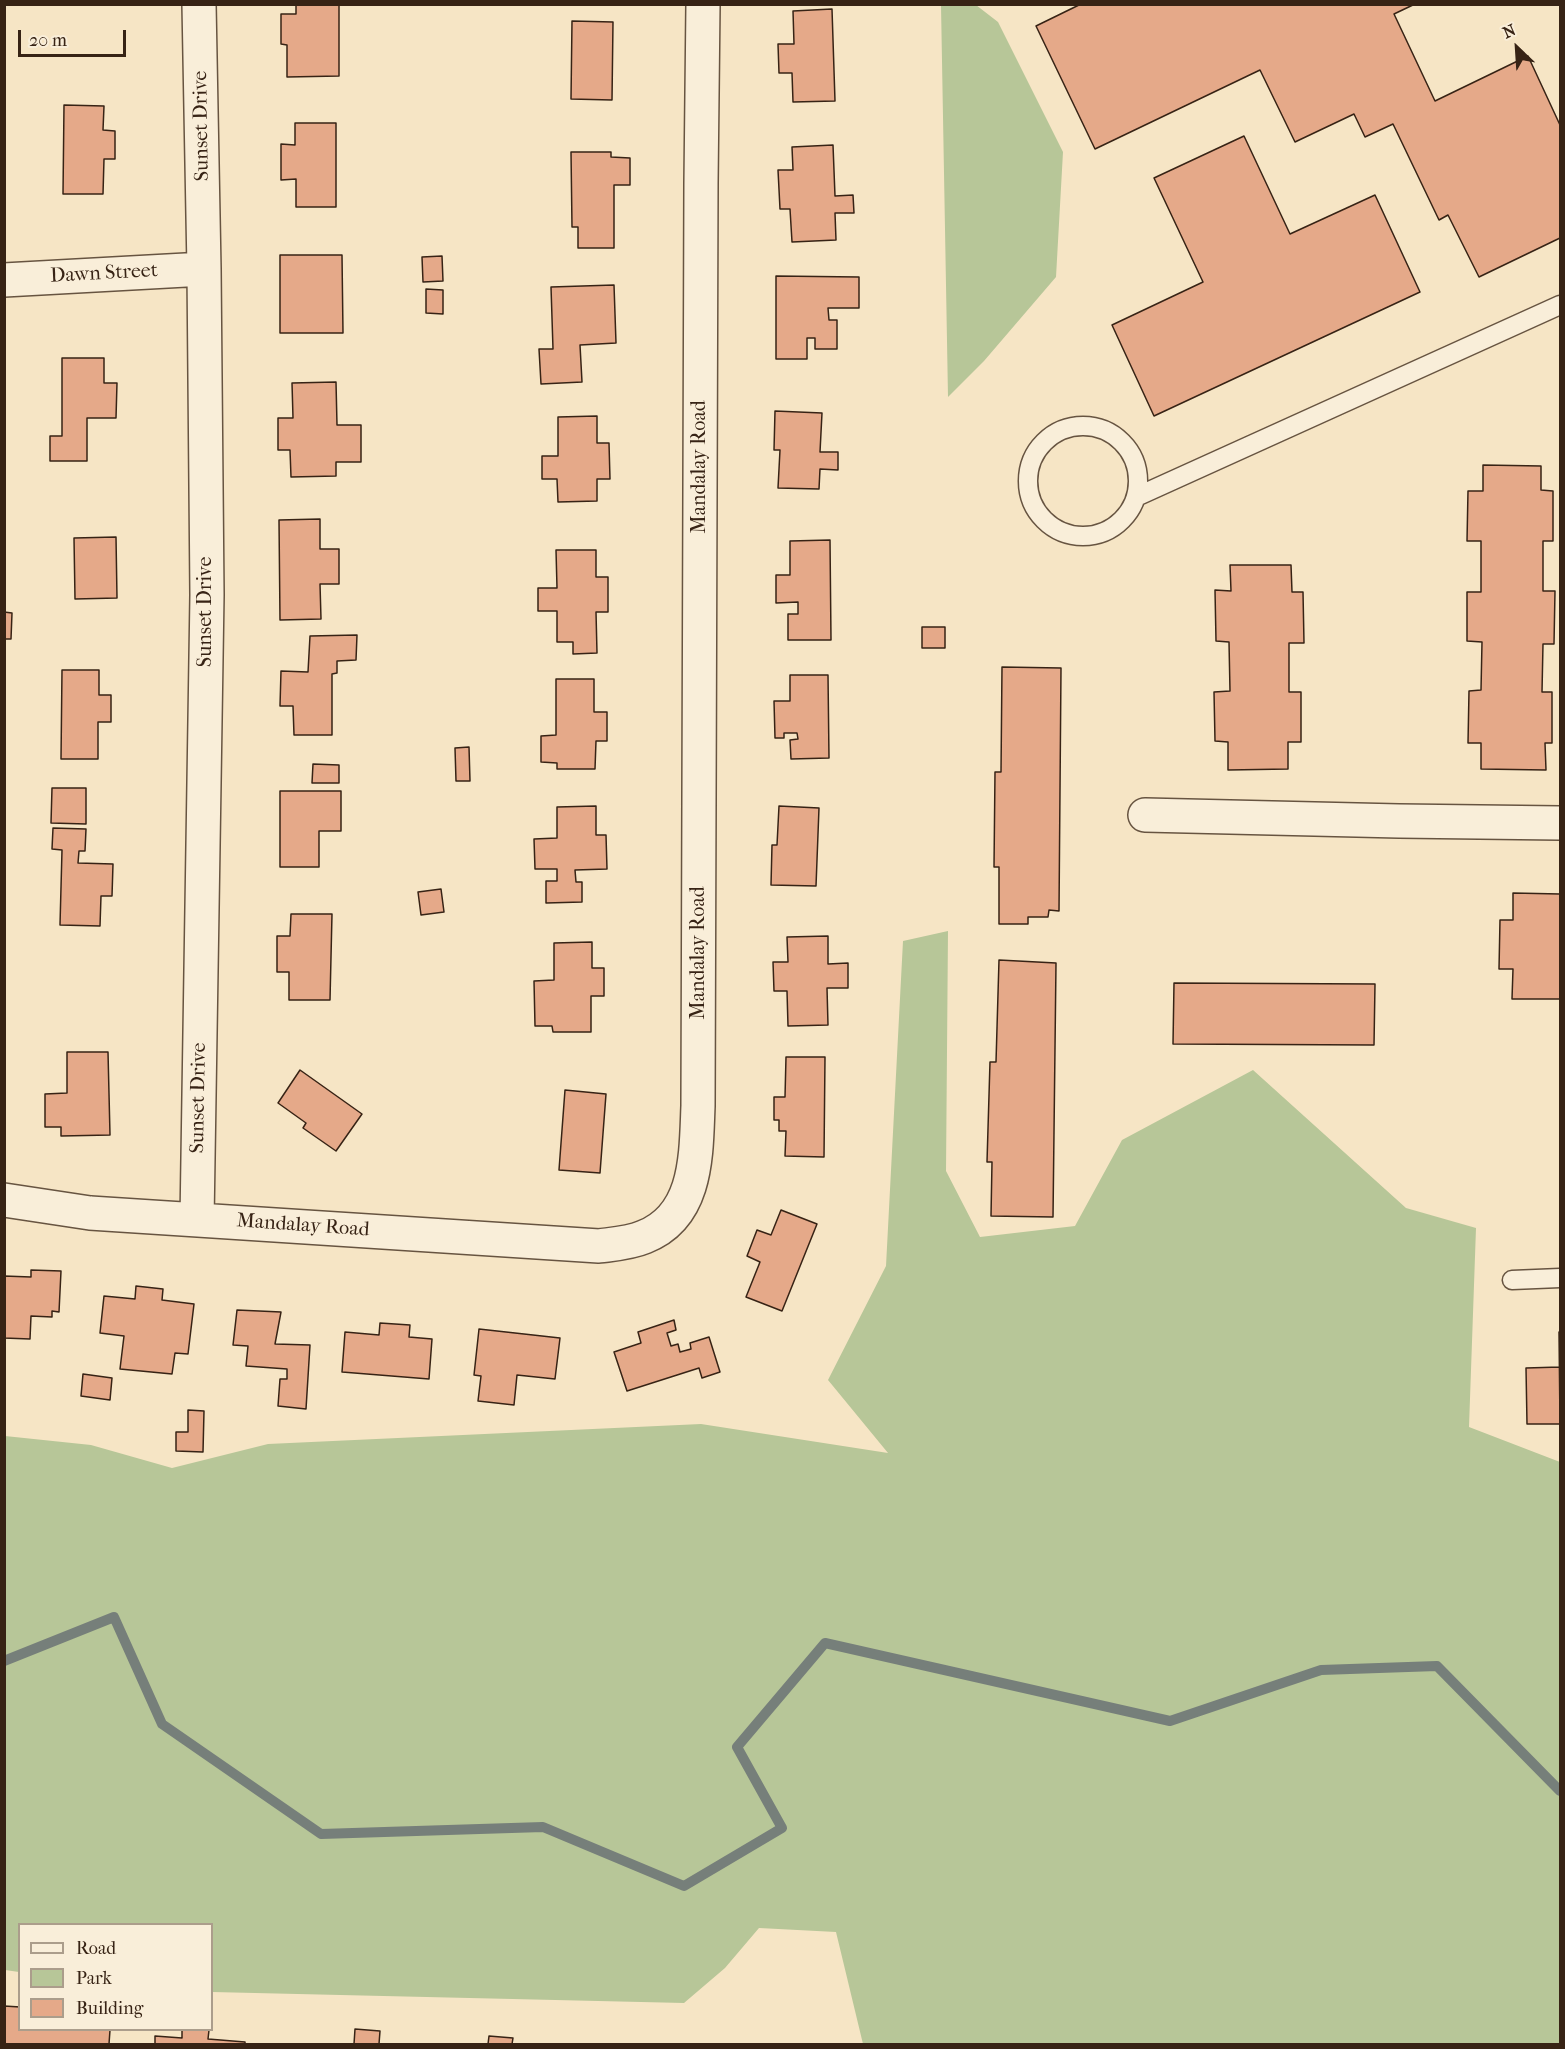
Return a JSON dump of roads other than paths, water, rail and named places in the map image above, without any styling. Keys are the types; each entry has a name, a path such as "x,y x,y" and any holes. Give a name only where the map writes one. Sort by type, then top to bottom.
{"street":[{"name":"Sunset Drive","path":"197,1220 207,595 199,4"},
{"name":"Mandalay Road","path":"4,1200 90,1213 599,1246 631,1241 657,1230 676,1214 687,1195 696,1159 698,1106 701,195 704,4"},
{"name":"Dawn Street","path":"4,280 204,268"},
{"path":"1144,815 1560,823"}],"lane":[{"path":"1136,497 1138,479 1134,462 1125,446 1112,434 1095,427 1078,426 1060,430 1045,441 1034,454 1028,471 1028,490 1034,507 1045,522 1061,532 1079,537 1098,534 1114,527 1127,514 1136,497 1560,305"},
{"path":"1512,1280 1560,1278"}],"waterway":[{"path":"4,1661 114,1617 162,1724 321,1834 543,1827 684,1886 782,1828 737,1747 825,1643 1170,1721 1321,1670 1437,1666 1560,1791"}]}
